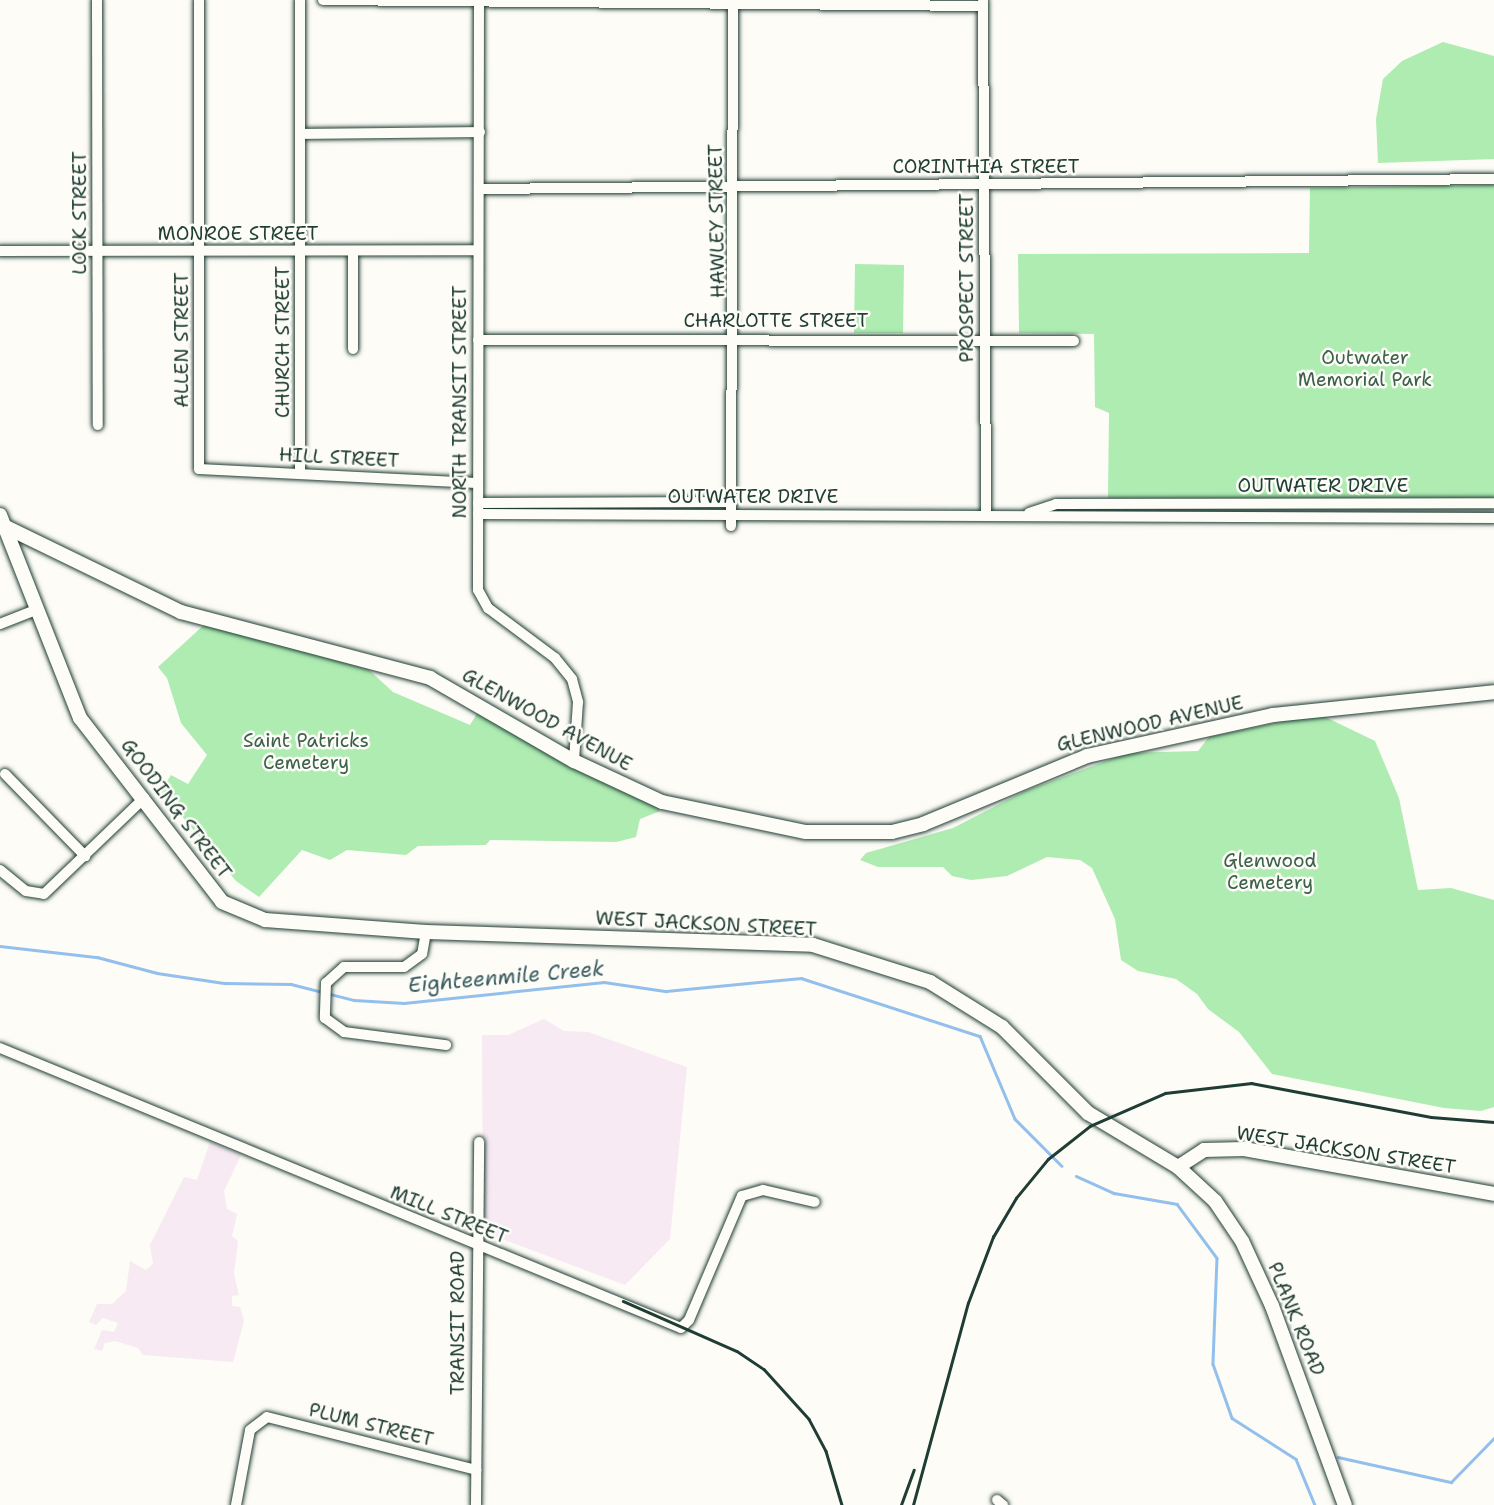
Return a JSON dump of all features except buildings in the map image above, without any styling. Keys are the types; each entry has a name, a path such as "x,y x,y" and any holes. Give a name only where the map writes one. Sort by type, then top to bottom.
{"street":[{"name":"LOCK STREET","path":"97,0 98,425"},
{"name":"ALLEN STREET","path":"199,0 199,470"},
{"name":"CHURCH STREET","path":"300,0 300,474"},
{"path":"323,0 983,3"},
{"name":"NORTH TRANSIT STREET","path":"479,2 480,132 476,250 477,576 485,604 555,658 572,679 578,702 574,761"},
{"name":"HAWLEY STREET","path":"731,526 735,338 733,3"},
{"name":"PROSPECT STREET","path":"983,3 986,513"},
{"path":"301,134 480,132"},
{"name":"CORINTHIA STREET","path":"478,188 1494,179"},
{"name":"MONROE STREET","path":"0,251 476,250"},
{"path":"353,252 353,349"},
{"name":"CHARLOTTE STREET","path":"478,340 985,338 1074,341"},
{"name":"HILL STREET","path":"199,470 477,483"},
{"name":"OUTWATER DRIVE","path":"478,503 731,502"},
{"name":"OUTWATER DRIVE","path":"1028,513 1056,504 1494,503"},
{"name":"OUTWATER DRIVE","path":"478,514 1028,513 1053,519 1494,519"},
{"name":"GLENWOOD AVENUE","path":"3,521 181,612 430,678 574,761 662,802 730,808 806,832 892,832 923,824 1087,756 1273,715 1494,692"},
{"name":"GOODING STREET","path":"3,521 80,718 222,902 265,920 426,932"},
{"path":"0,624 38,609"},
{"path":"5,774 85,856"},
{"path":"0,870 26,891 44,894 144,798"},
{"path":"426,932 422,954 404,967 344,967 326,984 322,995 325,1018 344,1032 446,1045"},
{"name":"WEST JACKSON STREET","path":"426,932 826,949 930,982 1002,1027 1088,1113 1178,1167 1204,1150 1244,1149 1494,1194"},
{"name":"MILL STREET","path":"0,1048 681,1328 689,1320 742,1196 763,1190 815,1202"},
{"name":"TRANSIT ROAD","path":"476,1505 475,1245 479,1142"},
{"name":"PLANK ROAD","path":"1178,1167 1215,1201 1242,1241 1272,1306 1345,1505"},
{"name":"PLUM STREET","path":"236,1505 250,1430 258,1421 267,1417 476,1470"}],"shaded area":[{"path":"544,1019 564,1031 588,1032 687,1067 670,1239 625,1285 483,1232 482,1035 508,1035"},
{"path":"210,1142 241,1155 224,1191 227,1209 237,1214 232,1236 238,1241 234,1274 239,1295 232,1296 232,1306 240,1307 244,1321 233,1362 143,1355 138,1348 115,1341 105,1343 102,1351 94,1349 102,1330 114,1332 118,1323 103,1318 96,1325 89,1322 97,1304 112,1304 126,1291 130,1261 146,1270 153,1264 150,1245 184,1177 197,1180"}],"green space":[{"path":"1443,42 1494,56 1494,159 1378,163 1376,119 1383,79 1402,61"},
{"name":"Outwater Memorial Park","path":"1494,185 1494,499 1108,498 1109,413 1095,407 1094,334 1019,333 1018,254 1309,253 1310,188"},
{"path":"855,264 904,265 903,333 854,333"},
{"name":"Saint Patricks Cemetery","path":"205,624 356,659 358,667 368,669 393,692 470,725 479,710 660,803 660,811 640,819 636,837 616,842 490,840 486,845 418,846 406,855 347,850 330,860 302,850 259,897 236,881 161,791 171,775 188,784 207,755 181,723 167,678 158,667"},
{"name":"Glenwood Cemetery","path":"1319,714 1375,741 1399,798 1418,890 1451,888 1494,900 1494,1107 1481,1111 1444,1108 1272,1074 1239,1032 1208,1009 1197,994 1176,979 1138,971 1121,960 1115,919 1092,868 1080,860 1047,857 1007,876 971,880 952,876 943,867 878,867 860,860 866,853 953,828 1025,791 1128,753 1198,751 1209,737"}],"waterway":[{"name":"Eighteenmile Creek","path":"0,946 97,957 157,973 225,983 291,984 354,1000 404,1003 604,982 666,991 801,978 980,1036 1015,1119 1062,1166"},
{"name":"Eighteenmile Creek","path":"1076,1176 1114,1193 1177,1204 1217,1258 1213,1364 1232,1418 1296,1459 1315,1505"},
{"path":"1338,1457 1451,1482 1494,1438"}],"railway":[{"path":"913,1505 968,1303 993,1237 1016,1198 1048,1159 1090,1126 1165,1093 1251,1083 1431,1117 1494,1122"},
{"path":"623,1301 737,1351 764,1369 809,1419 826,1451 842,1505"},
{"path":"901,1505 914,1470"}]}
